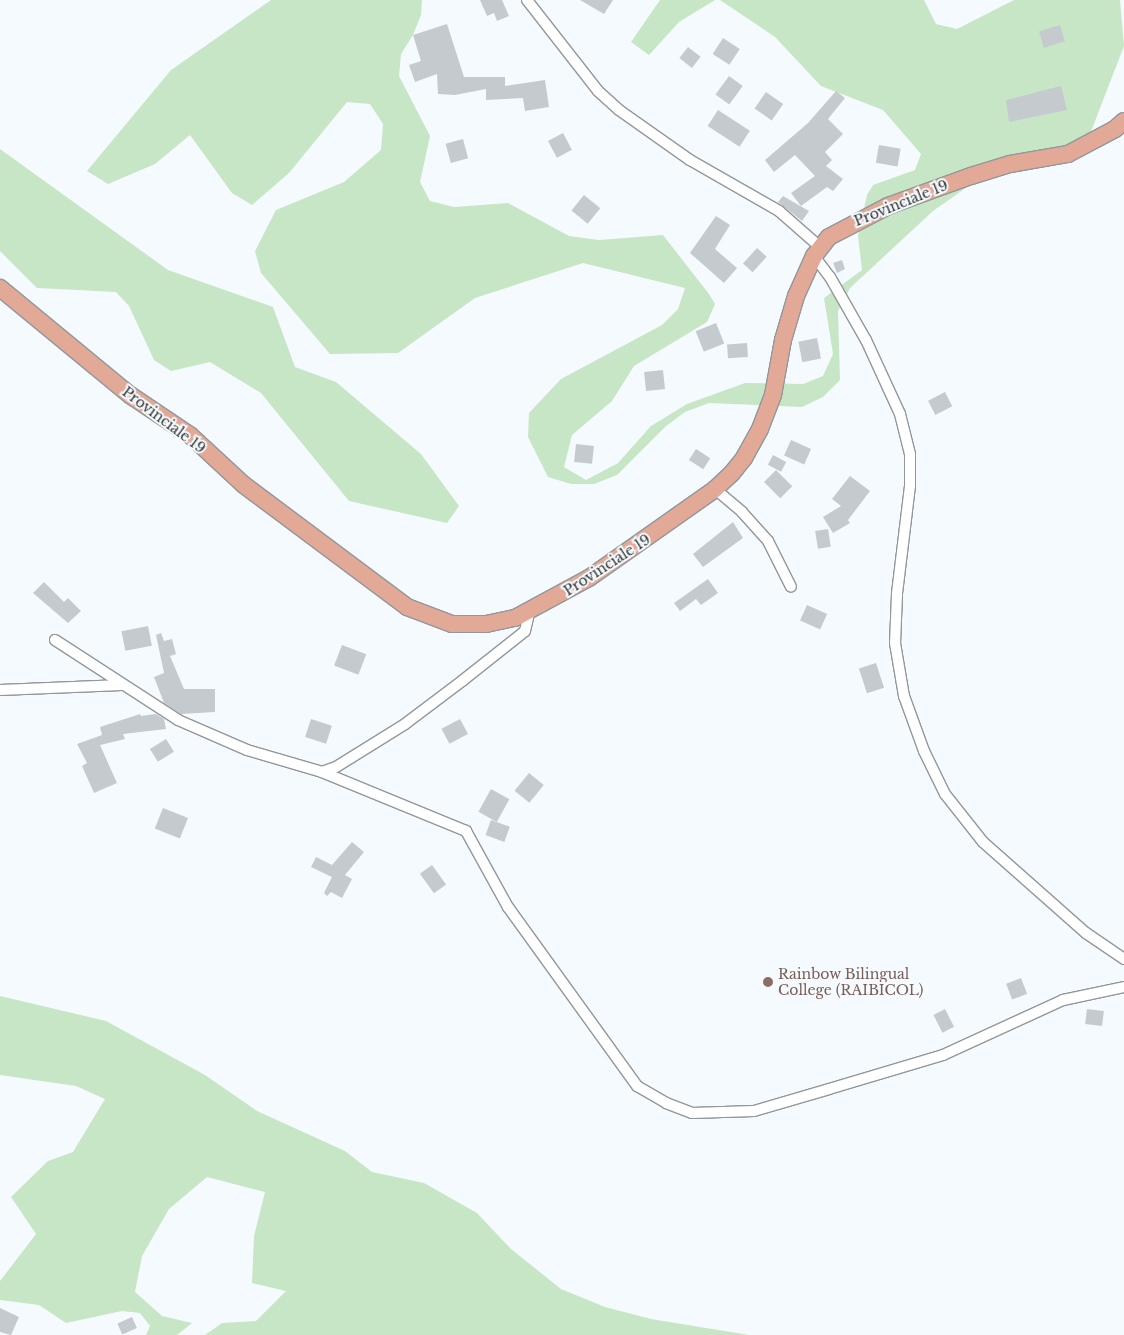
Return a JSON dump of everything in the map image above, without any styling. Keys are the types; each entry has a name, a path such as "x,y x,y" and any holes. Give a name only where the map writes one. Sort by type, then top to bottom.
{"main road":[{"name":"Provinciale 19","path":"0,288 130,395 191,436 244,485 407,607 438,620 468,626 503,621 530,610 589,578 715,489 744,458 760,428 773,395 790,312 817,252 846,226 888,206 1010,164 1068,154 1085,147 1124,121"}],"street":[{"path":"527,0 598,91 618,110 690,160 779,211 817,252 866,340 900,414 910,454 910,486 896,594 895,643 904,696 924,751 946,794 984,842 1086,933 1124,959"},
{"path":"715,489 742,512 768,541 791,587"},
{"path":"322,772 336,767 405,724 462,682 525,631 530,610"},
{"path":"55,640 122,685 186,724 247,750 322,772 466,832 508,907 637,1086 666,1103 692,1113 754,1111 943,1055 1063,1000 1124,987"},
{"path":"0,690 122,685"}],"green space":[{"path":"271,0 422,0 421,15 413,35 401,54 399,76 430,136 420,182 430,201 454,207 508,203 569,236 599,240 663,235 709,294 715,304 707,322 634,366 612,401 572,435 564,467 586,480 618,463 651,426 687,404 745,383 803,384 823,376 833,354 824,298 862,270 858,236 867,195 873,185 915,170 921,154 883,110 821,86 775,37 720,0 924,0 936,24 957,29 1014,0 1120,0 1124,46 1085,147 987,173 933,211 850,288 838,311 840,380 823,397 802,407 709,403 685,412 666,426 617,475 594,484 571,484 548,477 528,437 529,413 561,379 662,325 678,309 685,288 583,263 475,298 398,353 330,354 261,273 255,251 276,210 344,182 381,150 383,124 370,104 347,102 289,173 252,205 232,193 190,135 155,164 108,184 87,171 171,70"},
{"path":"660,0 715,0 679,22 649,55 631,42"},
{"path":"0,149 168,270 273,307 295,367 336,382 421,454 459,506 447,523 349,501 261,393 210,362 171,371 154,360 129,306 116,292 37,288 0,251"},
{"path":"0,996 106,1021 205,1075 257,1111 345,1151 372,1172 424,1183 477,1213 511,1249 561,1289 605,1307 651,1319 749,1335 205,1335 222,1323 256,1321 286,1291 252,1283 254,1236 265,1192 207,1177 169,1209 142,1256 135,1292 162,1316 192,1323 177,1335 146,1335 150,1326 140,1313 122,1311 66,1323 39,1305 0,1300 0,1281 36,1234 11,1197 48,1161 73,1152 105,1099 76,1086 0,1075"}],"building":[{"path":"480,0 502,0 509,16 497,21 494,13 487,16"},
{"path":"580,0 613,0 604,14"},
{"path":"447,24 464,77 505,77 505,86 545,80 549,107 525,111 523,98 486,100 486,89 455,95 438,94 437,74 415,82 409,65 421,61 413,35"},
{"path":"1060,25 1065,41 1044,48 1039,31"},
{"path":"723,38 740,49 729,65 713,54"},
{"path":"688,47 701,57 692,68 679,58"},
{"path":"729,76 743,86 729,105 715,95"},
{"path":"1061,86 1067,110 1009,122 1006,100"},
{"path":"836,91 845,98 828,119 843,134 825,152 832,160 826,166 843,179 833,191 827,187 801,206 791,193 815,176 795,155 774,172 765,160 808,123"},
{"path":"766,92 783,104 772,120 755,108"},
{"path":"718,110 750,131 740,147 708,126"},
{"path":"563,133 572,150 557,158 548,141"},
{"path":"463,139 468,158 451,163 446,144"},
{"path":"879,145 901,149 898,167 876,163"},
{"path":"584,195 600,208 588,224 571,211"},
{"path":"783,196 809,211 802,221 778,202"},
{"path":"716,216 730,225 715,249 737,268 724,283 690,253"},
{"path":"757,248 767,257 753,272 743,264"},
{"path":"842,260 845,269 837,273 833,263"},
{"path":"716,323 724,343 704,352 696,331"},
{"path":"817,338 821,359 802,362 798,342"},
{"path":"747,343 748,357 728,358 727,344"},
{"path":"663,370 665,389 646,391 644,372"},
{"path":"945,392 952,406 935,415 928,401"},
{"path":"791,440 811,449 804,464 784,456"},
{"path":"576,444 594,446 592,464 574,462"},
{"path":"696,449 710,458 703,469 689,460"},
{"path":"773,455 786,462 781,472 768,465"},
{"path":"776,470 792,486 780,498 764,482"},
{"path":"850,476 870,491 848,520 850,523 833,533 823,517 841,506 832,499"},
{"path":"733,522 743,538 703,567 693,554"},
{"path":"828,529 831,547 818,549 815,531"},
{"path":"708,579 718,593 701,605 696,599 680,611 674,603"},
{"path":"44,582 64,602 68,598 81,611 68,623 33,593"},
{"path":"807,605 827,614 820,629 800,621"},
{"path":"148,626 152,646 125,651 121,631"},
{"path":"161,633 164,641 172,639 176,654 170,656 184,689 215,689 215,712 181,714 164,703 154,677 164,673 156,635"},
{"path":"342,645 366,654 358,675 334,666"},
{"path":"876,663 884,688 867,693 859,669"},
{"path":"140,714 141,716 156,714 164,719 166,729 123,734 125,739 100,745 117,783 94,793 82,766 87,763 77,744 102,735 100,727"},
{"path":"311,719 332,726 326,744 305,737"},
{"path":"460,719 468,734 449,744 441,729"},
{"path":"166,739 174,752 158,762 150,749"},
{"path":"529,773 544,785 529,803 515,791"},
{"path":"491,789 509,799 497,822 478,812"},
{"path":"163,808 188,818 180,839 155,828"},
{"path":"491,820 510,827 504,842 486,835"},
{"path":"352,842 364,852 345,875 352,879 342,898 331,892 327,896 324,893 332,877 311,867 316,857 332,865"},
{"path":"432,865 446,884 434,893 420,874"},
{"path":"1021,978 1027,994 1012,1000 1006,984"},
{"path":"945,1009 954,1027 942,1033 933,1015"},
{"path":"1087,1009 1104,1011 1102,1026 1085,1024"},
{"path":"0,1308 19,1317 11,1335 0,1332"},
{"path":"132,1317 137,1328 122,1334 117,1324"}],"place":[{"name":"Rainbow Bilingual College (RAIBICOL)","path":"768,982"}]}
